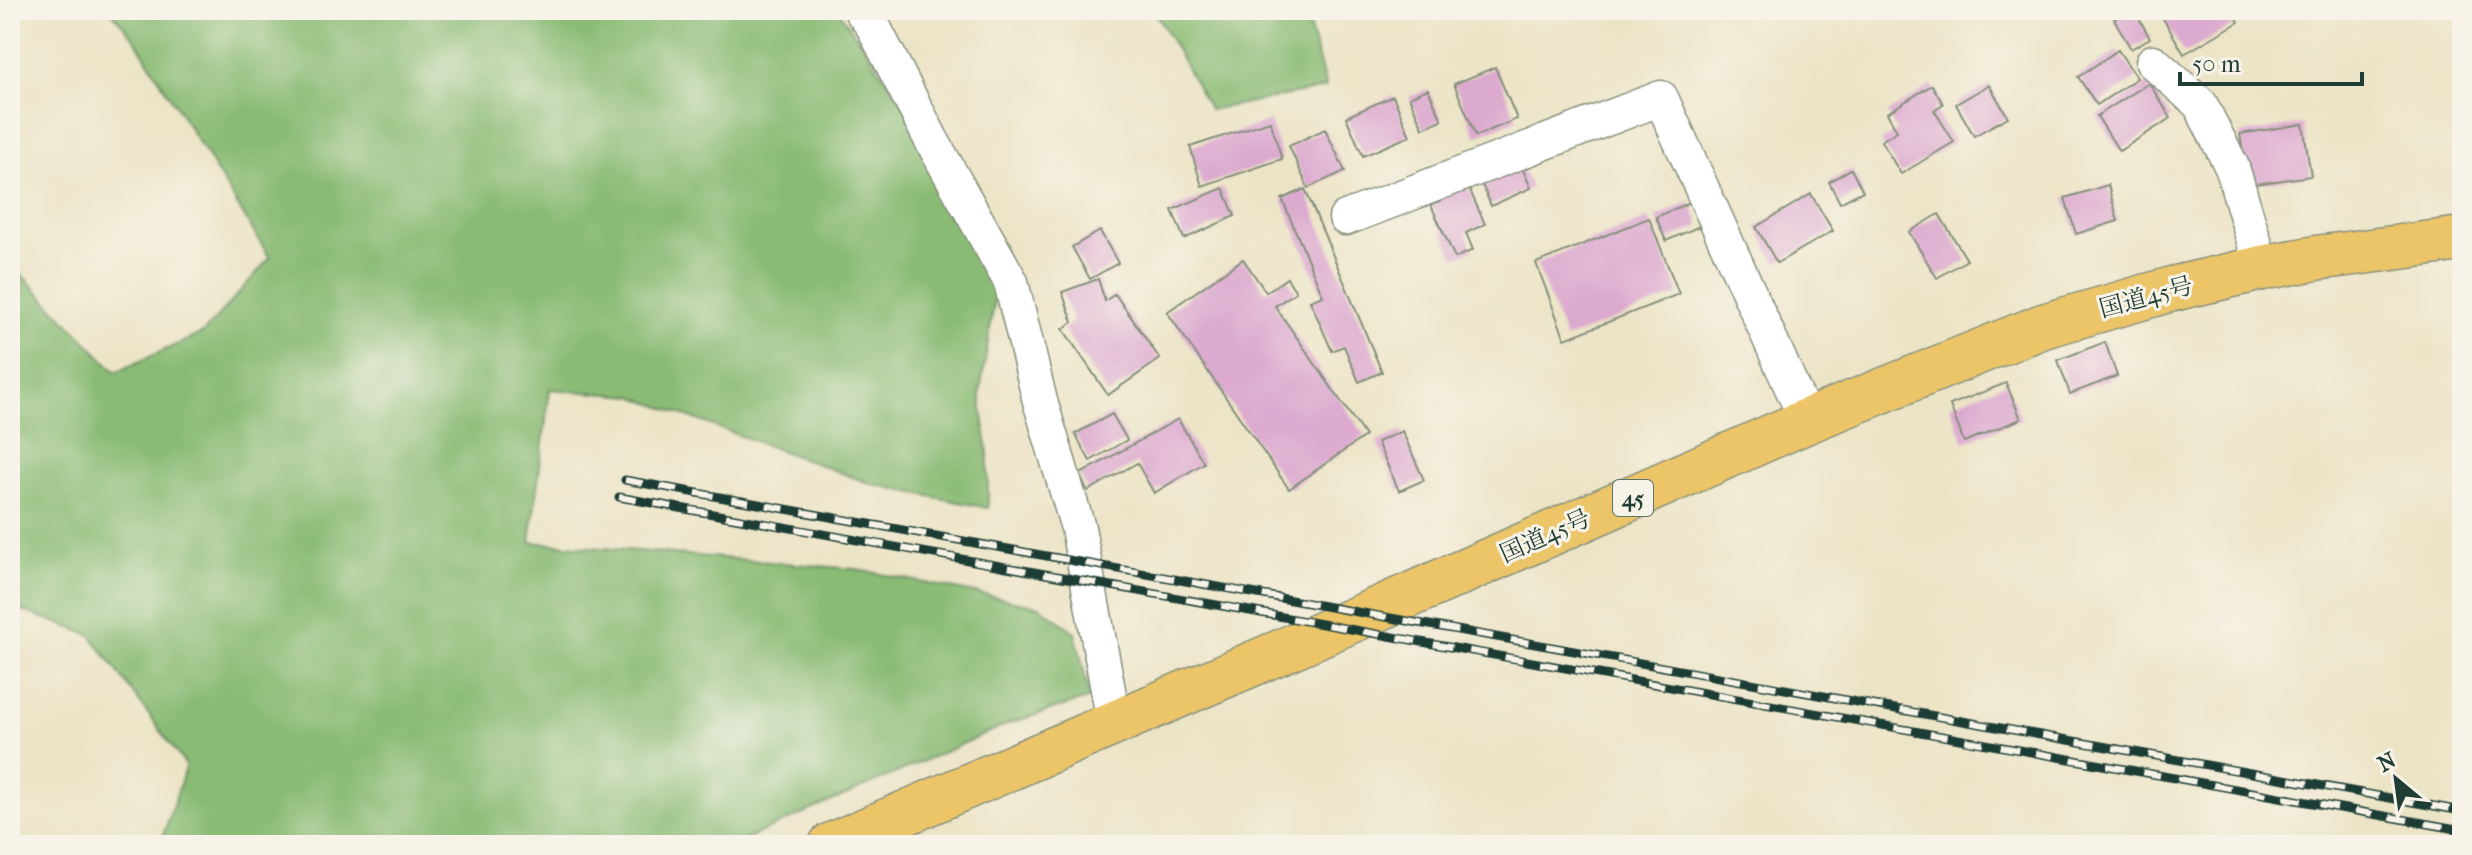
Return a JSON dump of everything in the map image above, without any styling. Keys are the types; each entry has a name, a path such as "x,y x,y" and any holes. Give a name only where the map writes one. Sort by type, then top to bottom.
{"highway":[{"name":"国道45号","path":"831,845 1807,421 2043,326 2172,289 2262,268 2462,239"}],"street":[{"path":"861,10 873,26 931,139 1011,282 1040,401 1078,528 1114,722"},
{"path":"2153,62 2200,104 2232,167 2262,268"},
{"path":"1346,218 1661,98 1807,421"}],"green space":[{"path":"110,10 838,10 1003,246 980,392 988,454 988,508 872,484 632,396 550,389 530,542 856,569 1039,606 1075,632 1090,698 1010,723 732,845 160,845 186,766 91,635 10,606 10,263 116,372 203,333 270,258 134,38"},
{"path":"1154,10 1305,10 1326,88 1210,110"}],"building":[{"path":"2134,10 2150,38 2131,49 2114,19"},
{"path":"2158,10 2232,10 2239,22 2184,54"},
{"path":"2118,50 2137,78 2097,105 2078,77"},
{"path":"1495,67 1517,119 1476,136 1454,84"},
{"path":"2149,83 2171,118 2119,151 2097,116"},
{"path":"1932,85 1943,104 1934,110 1954,142 1901,174 1881,141 1897,131 1887,113"},
{"path":"1989,85 2008,117 1974,136 1956,104"},
{"path":"1428,89 1442,120 1423,128 1409,97"},
{"path":"1393,96 1410,136 1363,156 1346,117"},
{"path":"1270,121 1282,159 1202,186 1190,147"},
{"path":"2303,124 2311,176 2248,185 2240,134"},
{"path":"1325,129 1345,171 1308,188 1289,146"},
{"path":"1520,163 1531,188 1491,206 1480,180"},
{"path":"1851,169 1863,191 1840,203 1829,182"},
{"path":"1467,184 1485,224 1466,233 1473,250 1455,258 1429,201"},
{"path":"2108,185 2118,221 2076,234 2065,198"},
{"path":"1223,188 1235,216 1184,239 1172,210"},
{"path":"1305,189 1382,372 1359,382 1344,346 1332,351 1310,301 1323,296 1282,199"},
{"path":"1811,194 1833,231 1777,263 1756,227"},
{"path":"1690,202 1700,226 1666,241 1656,217"},
{"path":"1939,214 1967,260 1937,278 1909,232"},
{"path":"1649,218 1679,294 1565,339 1536,263"},
{"path":"1100,231 1118,263 1090,279 1072,247"},
{"path":"1243,259 1266,292 1287,278 1296,292 1275,306 1365,436 1289,489 1167,312"},
{"path":"1098,279 1105,301 1115,294 1160,359 1108,395 1063,329 1073,322 1062,292"},
{"path":"2105,342 2117,376 2070,394 2058,360"},
{"path":"2006,383 2021,419 1964,442 1950,405"},
{"path":"1112,414 1127,440 1090,461 1075,434"},
{"path":"1178,419 1204,463 1154,493 1137,463 1088,491 1079,475"},
{"path":"1402,431 1424,480 1399,491 1377,442"}],"railway":[{"path":"625,480 2462,811"},
{"path":"619,497 2462,830"}]}
